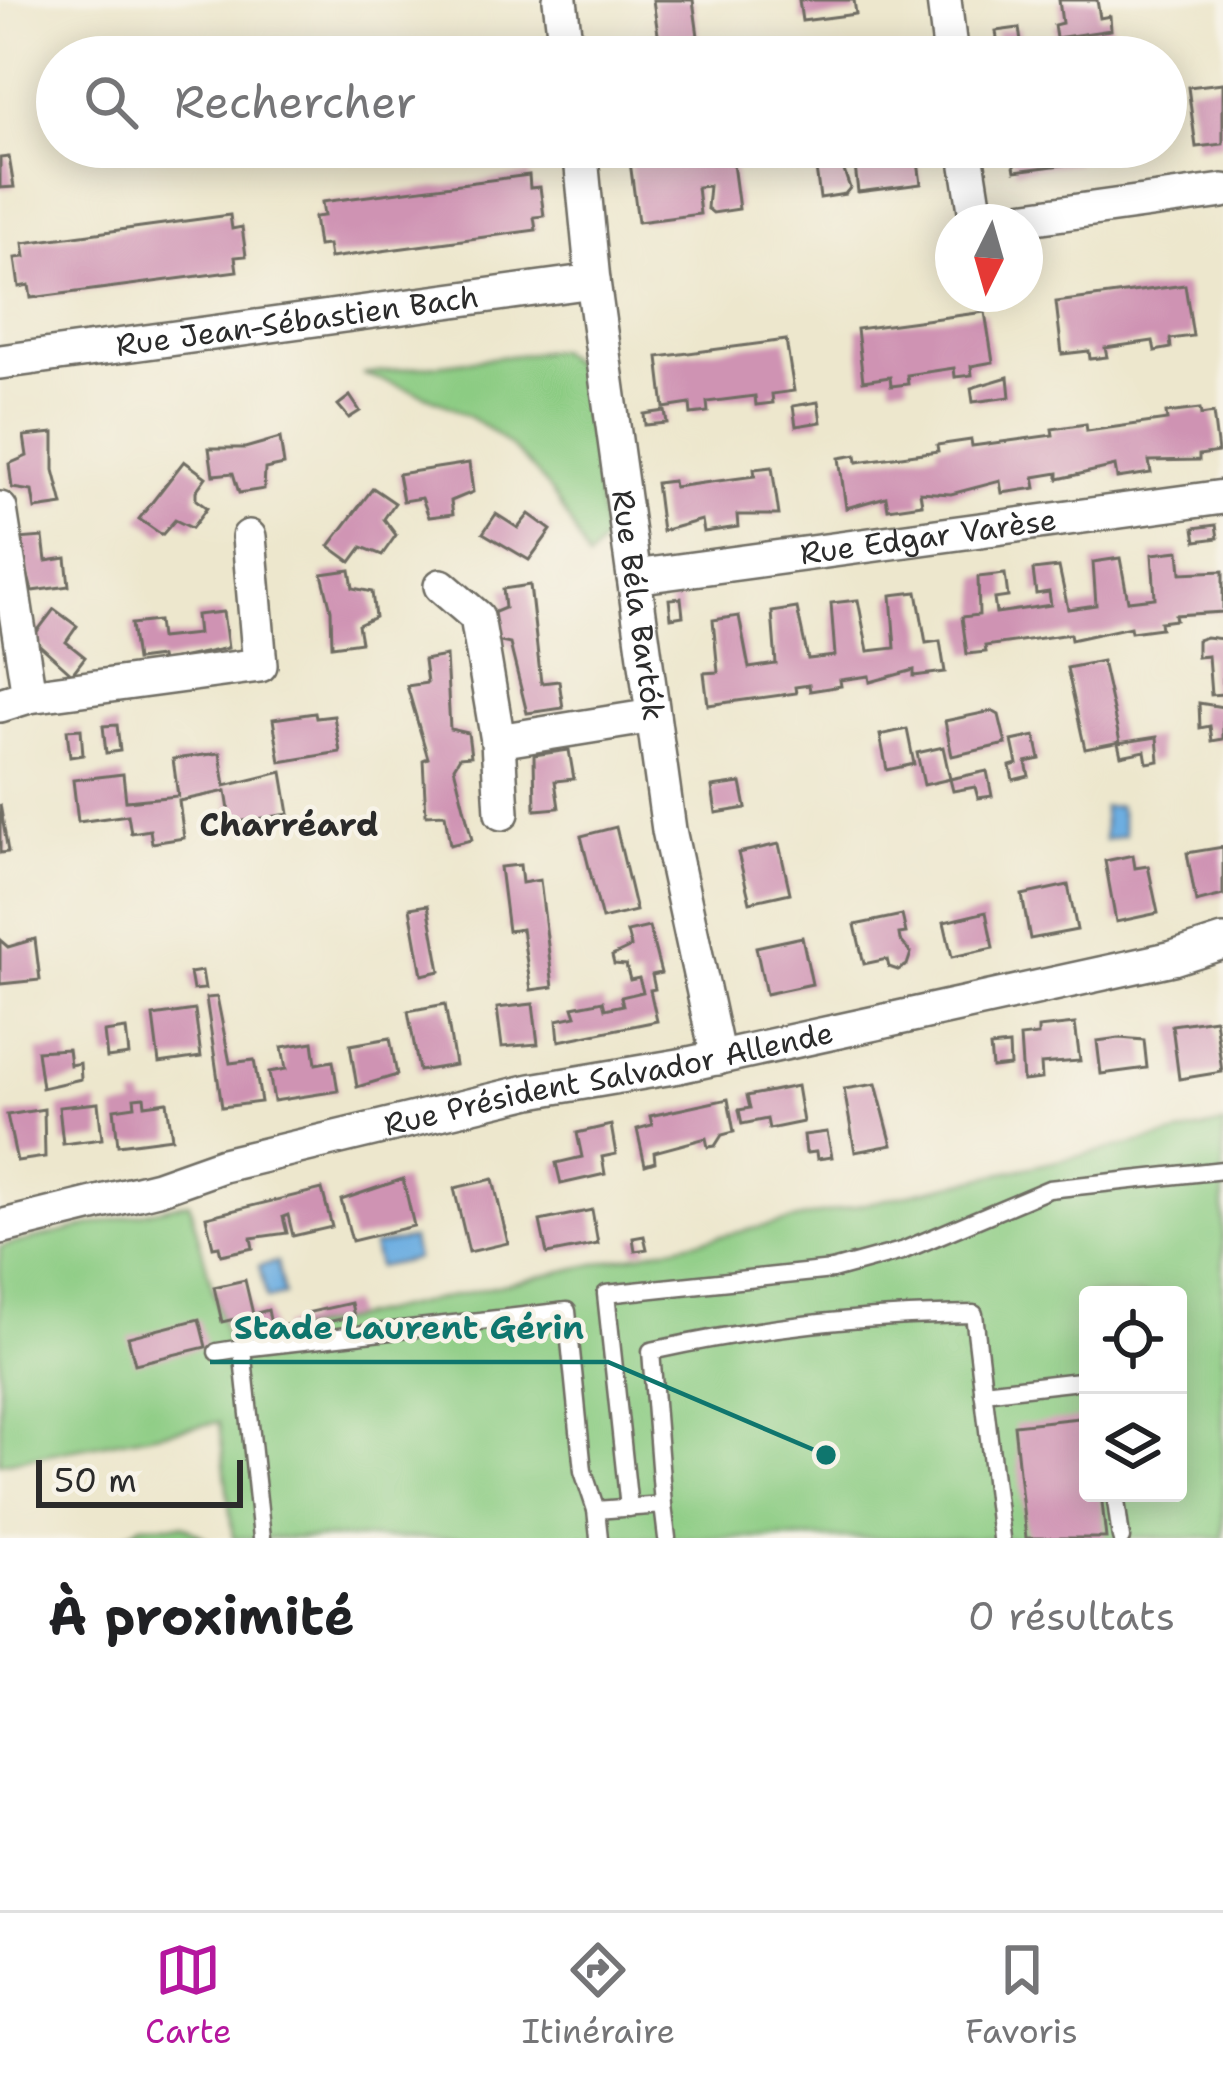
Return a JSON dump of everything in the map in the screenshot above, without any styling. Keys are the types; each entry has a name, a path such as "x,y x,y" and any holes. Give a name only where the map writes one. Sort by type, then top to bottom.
{"street":[{"path":"560,0 564,36"},
{"path":"944,0 948,36"},
{"name":"Rue Béla Bartók","path":"582,168 593,281 669,830 718,1058"},
{"path":"968,168 974,204"},
{"path":"1043,216 1223,191"},
{"name":"Rue Jean-Sébastien Bach","path":"0,362 593,281"},
{"name":"Rue Edgar Varèse","path":"634,577 1223,497"},
{"path":"0,509 15,700 260,664 249,537"},
{"path":"441,586 477,617 498,741 502,813"},
{"path":"498,741 653,716"},
{"name":"Rue Président Salvador Allende","path":"0,1227 182,1182 223,1165 531,1091 718,1058 1173,958 1223,942"}],"lane":[{"path":"628,1508 606,1294 832,1270 902,1251 1048,1189 1223,1170"},
{"path":"217,1352 567,1311 583,1472 596,1510 599,1538"},
{"path":"667,1538 651,1351 788,1323 974,1314 1001,1538"},
{"path":"242,1348 262,1538"},
{"path":"983,1392 1079,1381"},
{"path":"1116,1502 1120,1538"},
{"path":"596,1510 663,1504"}],"green space":[{"path":"558,350 581,369 604,540 588,560 549,489 500,438 439,401 362,374"},
{"path":"1223,1124 1223,1538 233,1538 219,1422 0,1463 0,1247 189,1202 228,1346"},
{"path":"142,1525 183,1525 205,1538 122,1538"}],"water":[{"path":"1119,806 1125,835 1105,840 1103,807"},
{"path":"412,1239 416,1259 378,1267 373,1246"},
{"path":"277,1262 284,1295 267,1299 259,1266"}],"building":[{"path":"653,0 693,0 698,36 658,36"},
{"path":"799,0 854,0 856,14 802,21"},
{"path":"1059,0 1097,0 1100,18 1110,16 1111,30 1056,36 1054,25 1062,23"},
{"path":"1019,28 1020,36 997,36 996,31"},
{"path":"1223,83 1223,144 1196,147 1188,87"},
{"path":"9,157 14,187 0,188 0,158"},
{"path":"631,168 734,168 739,209 713,213 707,208 709,186 697,187 700,214 638,222"},
{"path":"816,168 843,168 850,188 845,194 820,198"},
{"path":"855,168 919,168 921,184 858,192"},
{"path":"529,175 530,188 540,187 544,216 534,217 536,230 330,258 328,245 318,246 314,217 324,216 322,202"},
{"path":"230,215 232,229 242,227 246,256 235,257 237,271 31,298 29,285 19,287 15,258 25,257 23,243"},
{"path":"1185,285 1193,336 1170,339 1171,348 1155,351 1153,341 1105,348 1107,357 1090,359 1089,351 1062,354 1056,302"},
{"path":"985,312 993,362 971,366 972,375 955,377 954,368 907,375 908,384 891,386 890,377 863,381 857,329"},
{"path":"786,340 794,391 772,394 773,403 756,405 755,396 707,402 708,412 691,414 690,404 664,408 658,357"},
{"path":"1008,377 1010,397 973,402 971,388"},
{"path":"350,396 360,411 349,418 338,405"},
{"path":"818,402 821,422 796,426 793,406"},
{"path":"1200,409 1201,415 1213,413 1218,452 1199,455 1199,460 1149,461 1151,473 1117,478 1115,466 1058,479 1058,473 1034,477 1036,488 1002,493 1000,481 951,494 920,492 922,504 888,509 886,497 846,508 839,458 856,455 857,462 938,451 937,445 971,440 972,446 1053,435 1052,429 1086,424 1087,431 1167,420 1166,413"},
{"path":"665,411 667,423 645,425 644,414"},
{"path":"54,433 54,470 63,505 35,509 32,491 12,488 9,464 27,456 24,436"},
{"path":"280,438 284,465 265,469 264,489 239,493 233,473 213,475 209,448 245,448"},
{"path":"184,461 206,477 196,500 207,508 192,528 175,520 162,535 139,519"},
{"path":"469,463 473,492 451,501 453,514 429,517 422,498 403,501 398,474"},
{"path":"772,467 779,515 737,515 738,527 704,532 702,520 662,531 656,483 673,481 674,487 755,476 754,469"},
{"path":"373,488 395,503 384,519 396,535 382,555 362,547 351,562 329,546"},
{"path":"496,514 518,528 529,514 551,530 529,560 483,533"},
{"path":"1216,525 1218,538 1196,541 1194,528"},
{"path":"43,537 46,561 66,558 69,586 32,591 18,539"},
{"path":"1179,551 1181,573 1223,571 1223,612 1175,615 1176,620 1160,622 1161,628 1131,632 1130,627 1071,640 1070,634 985,646 986,652 967,654 962,617 979,615 978,577 1005,574 1008,597 994,599 996,613 1051,605 1049,592 1036,594 1033,570 1059,567 1068,609 1096,605 1093,562 1120,558 1128,601 1155,598 1152,554"},
{"path":"350,570 353,588 372,592 375,617 358,625 361,642 332,646 331,610 322,574"},
{"path":"530,585 541,683 559,681 563,708 527,713 510,644 491,640 488,615 505,608 503,589"},
{"path":"917,592 926,643 940,641 945,672 914,676 914,670 870,682 869,676 840,680 841,686 810,691 809,685 795,687 796,693 708,705 704,673 718,672 713,620 739,616 749,668 776,664 772,612 797,608 808,659 835,656 831,603 858,600 868,651 895,648 891,595"},
{"path":"681,598 683,616 671,618 669,599"},
{"path":"54,609 77,626 66,642 85,657 72,674 32,638"},
{"path":"223,612 228,648 161,662 160,657 136,660 131,624 158,621 160,638 198,634 196,615"},
{"path":"1223,639 1223,694 1211,695 1208,656 1197,657 1197,640"},
{"path":"446,656 450,729 468,733 471,756 460,757 454,767 472,840 450,845 445,814 426,815 423,760 428,758 407,686 427,683 424,660"},
{"path":"1102,661 1120,742 1085,749 1067,668"},
{"path":"1199,703 1223,707 1223,739 1212,741 1210,726 1200,728"},
{"path":"992,711 999,715 1006,744 952,756 945,721"},
{"path":"315,713 316,718 334,716 340,752 280,762 273,719"},
{"path":"117,725 120,751 106,753 103,726"},
{"path":"81,729 83,755 70,757 67,730"},
{"path":"907,729 914,764 887,770 880,735"},
{"path":"1035,736 1040,759 1026,762 1029,776 1013,780 1010,766 1017,764 1012,741"},
{"path":"1157,737 1159,761 1147,763 1145,751 1121,756 1118,743"},
{"path":"943,747 950,779 924,785 917,753"},
{"path":"569,750 574,779 555,781 559,808 535,810 534,755"},
{"path":"220,753 225,786 282,772 289,814 231,823 226,791 179,801 184,838 152,843 150,830 131,833 128,815 78,822 73,780 123,774 126,801 178,796 173,759"},
{"path":"987,771 992,796 978,798 975,787 953,791 950,779"},
{"path":"741,783 746,808 716,813 712,787"},
{"path":"0,804 8,852 0,853"},
{"path":"616,827 636,911 602,919 581,836"},
{"path":"779,844 790,893 750,902 738,853"},
{"path":"1223,847 1223,895 1196,902 1187,853"},
{"path":"1133,855 1135,868 1148,866 1158,913 1116,922 1105,861"},
{"path":"520,865 522,883 540,880 553,987 531,990 522,929 508,931 500,867"},
{"path":"1068,885 1077,930 1030,939 1022,895"},
{"path":"428,905 440,971 422,975 410,908"},
{"path":"986,912 993,948 952,957 944,922"},
{"path":"902,915 906,933 899,934 900,940 911,953 907,965 898,970 889,967 887,959 864,964 855,925"},
{"path":"649,927 661,973 652,975 655,989 650,990 657,1021 559,1041 557,1020 576,1016 573,1007 603,1001 605,1009 623,1005 621,997 643,992 639,978 630,980 626,965 614,964 612,956 631,947 627,932"},
{"path":"802,937 812,984 766,994 756,947"},
{"path":"35,939 40,980 0,984 0,940 8,947"},
{"path":"202,971 205,989 193,990 190,973"},
{"path":"217,997 230,1063 254,1060 261,1102 222,1107 206,998"},
{"path":"445,1004 455,1065 419,1071 408,1011"},
{"path":"533,1004 538,1044 502,1047 497,1008"},
{"path":"195,1010 201,1057 159,1063 153,1016"},
{"path":"1215,1019 1222,1072 1179,1079 1172,1025"},
{"path":"1075,1024 1080,1061 1041,1064 1042,1079 1023,1081 1020,1037 1038,1035 1038,1028"},
{"path":"126,1029 129,1055 107,1058 104,1032"},
{"path":"390,1038 397,1075 357,1087 350,1045"},
{"path":"1144,1040 1147,1068 1101,1074 1097,1041"},
{"path":"313,1042 316,1064 333,1061 338,1091 274,1101 269,1072 286,1069 282,1047"},
{"path":"1009,1045 1010,1066 992,1068 990,1047"},
{"path":"68,1049 70,1065 80,1063 81,1079 42,1088 37,1051"},
{"path":"876,1084 892,1145 855,1152 844,1089"},
{"path":"797,1086 803,1122 769,1129 767,1119 742,1124 739,1110 750,1108 747,1096"},
{"path":"144,1097 145,1105 167,1102 172,1138 118,1145 114,1109 135,1106 134,1098"},
{"path":"728,1099 734,1132 722,1135 715,1146 708,1147 706,1138 654,1152 655,1162 645,1165 637,1129 652,1125 650,1116"},
{"path":"98,1103 102,1139 63,1144 59,1107"},
{"path":"44,1109 45,1157 17,1161 7,1115"},
{"path":"611,1125 616,1154 602,1157 605,1174 561,1184 556,1163 582,1157 577,1133"},
{"path":"827,1132 832,1157 817,1159 816,1152 806,1153 804,1135"},
{"path":"403,1179 414,1226 352,1241 341,1200"},
{"path":"493,1179 508,1243 469,1252 454,1188"},
{"path":"322,1189 332,1227 293,1236 288,1215 283,1217 287,1233 251,1238 253,1248 221,1255 219,1246 213,1247 206,1217"},
{"path":"592,1210 598,1244 547,1254 540,1221"},
{"path":"644,1236 647,1249 635,1251 633,1238"},
{"path":"245,1280 253,1314 268,1310 273,1334 248,1340 243,1317 222,1322 214,1287"},
{"path":"351,1303 354,1316 283,1332 282,1326 308,1320 306,1313"},
{"path":"199,1319 206,1347 135,1364 128,1337"},
{"path":"1079,1418 1079,1502 1102,1502 1106,1538 1026,1538 1014,1425"}],"place":[{"name":"Stade Laurent Gérin","path":"826,1455"}],"district":[{"name":"Charréard","path":"289,824"}]}
